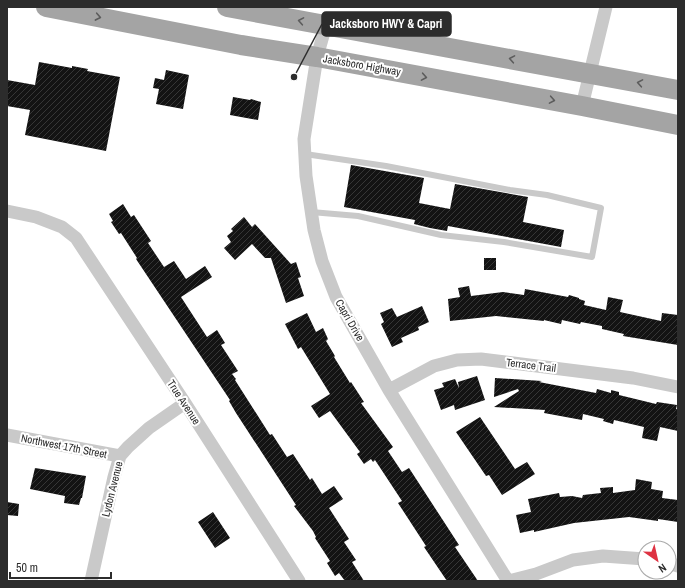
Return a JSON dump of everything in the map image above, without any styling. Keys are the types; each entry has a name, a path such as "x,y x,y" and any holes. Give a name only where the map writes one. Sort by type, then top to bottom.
{"main road":[{"name":"Jacksboro Highway","path":"46,7 241,45 317,57 678,125"},
{"path":"227,7 678,90"}],"street":[{"path":"582,106 606,7"},
{"name":"Capri Drive","path":"326,25 317,57 304,140 306,176 311,212 322,261 336,297 389,390 509,581"},
{"name":"True Avenue","path":"7,211 36,217 62,227 76,238 299,581"},
{"name":"Terrace Trail","path":"389,390 434,366 457,360 481,359 633,378 678,387"},
{"name":"Lydon Avenue","path":"91,581 120,456 149,428 185,404"},
{"name":"Northwest 17th Street","path":"7,435 120,456"},
{"path":"509,581 536,574 573,560 602,556 637,558"}],"lane":[{"path":"305,154 386,166 510,190 547,195 601,208 592,258 504,242 441,235 358,216 311,212"}],"building":[{"path":"39,62 72,68 72,66 88,69 87,71 120,77 106,151 25,135 30,110 7,106 7,80 35,85"},
{"path":"166,70 189,75 183,109 156,104 159,89 153,88 155,78 164,80"},
{"path":"233,97 261,102 258,120 230,115"},
{"path":"351,165 424,178 419,203 450,209 455,184 528,197 523,222 564,230 561,247 448,226 447,231 430,228 414,224 415,220 344,207"},
{"path":"123,204 131,217 134,215 151,241 148,243 164,267 174,261 186,279 205,266 212,277 181,297 207,337 217,330 225,343 221,345 238,371 232,374 236,379 235,380 270,435 272,434 287,457 293,454 310,480 312,478 322,494 334,486 343,499 329,508 349,539 344,542 356,560 352,562 364,581 345,581 339,573 335,576 327,563 330,561 315,538 316,537 313,531 294,506 296,505 236,413 229,401 230,400 136,259 137,258 121,233 119,234 111,222 113,221 109,214"},
{"path":"244,217 252,227 255,224 291,264 296,262 301,277 298,278 304,296 286,303 271,258 265,258 252,244 235,260 224,248 231,242 227,236 233,231 231,229"},
{"path":"484,258 496,258 496,270 484,270"},
{"path":"469,286 471,296 503,292 524,295 525,289 568,297 569,295 585,301 584,305 606,310 608,297 623,300 620,312 661,321 662,313 678,315 678,345 623,336 624,334 602,329 602,326 581,322 580,324 562,320 561,324 544,320 496,316 450,321 448,299 460,297 458,288"},
{"path":"422,306 429,322 418,327 419,330 401,338 403,342 392,347 381,324 384,322 380,313 392,308 397,317"},
{"path":"307,313 316,332 323,328 328,339 326,341 335,356 334,357 364,402 361,403 393,447 388,451 402,472 409,468 459,545 455,547 478,581 447,581 424,547 426,546 398,503 402,501 375,460 373,462 371,459 364,464 357,454 360,452 330,411 319,418 311,406 330,394 301,347 298,349 285,324"},
{"path":"477,376 485,400 455,410 454,405 441,410 434,390 444,387 442,383 455,379 459,388 458,382"},
{"path":"495,378 542,381 539,382 596,393 597,389 611,393 611,390 619,392 619,395 656,404 657,402 677,405 678,431 660,427 657,441 642,438 644,427 614,420 613,424 603,421 604,419 583,414 582,420 544,413 545,410 494,407 519,391 518,389 494,397"},
{"path":"480,417 515,469 527,462 535,474 502,495 489,475 486,476 456,432"},
{"path":"35,468 86,476 82,498 79,505 64,503 65,496 30,489"},
{"path":"636,479 652,482 651,489 663,491 662,498 678,500 678,522 629,517 574,523 534,532 534,530 520,533 516,515 531,512 528,499 559,493 560,497 572,496 582,498 583,495 601,493 600,488 613,487 613,493 635,490"},
{"path":"7,502 19,504 18,516 7,515"},
{"path":"213,512 230,538 215,548 198,522"}],"place":[{"name":"Jacksboro HWY & Capri","path":"294,77"}]}
